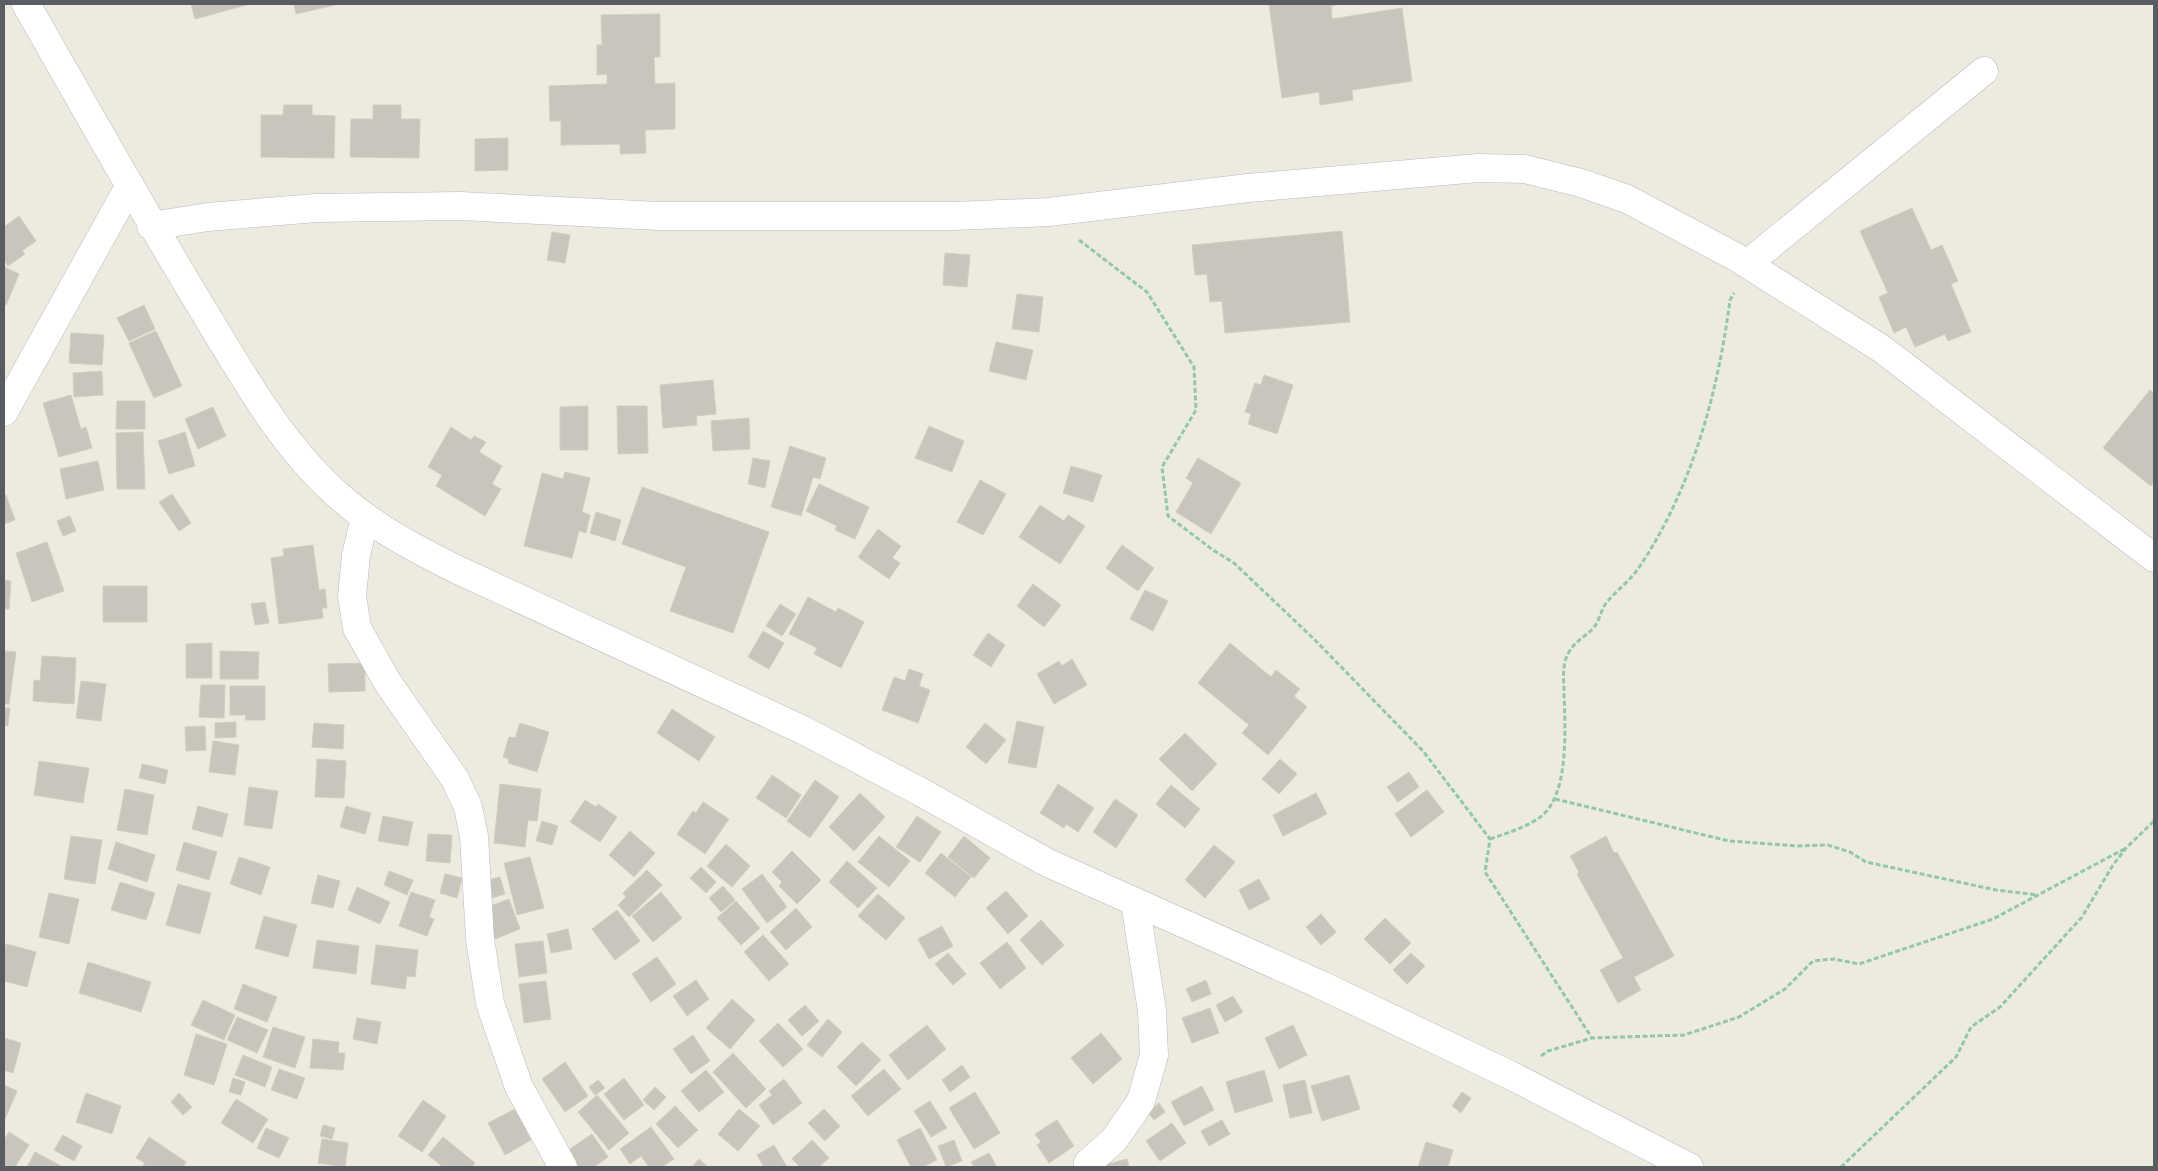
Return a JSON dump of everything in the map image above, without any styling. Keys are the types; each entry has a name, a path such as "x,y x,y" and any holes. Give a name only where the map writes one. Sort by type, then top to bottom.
{"street":[{"path":"26,4 130,185 151,226 250,387 309,467 365,518 408,545 458,570 803,730 919,791 1046,862 1320,984 1512,1076 1689,1167"},
{"path":"1747,264 1873,164 1984,71"},
{"path":"151,226 208,217 316,208 460,206 658,216 954,216 1049,212 1248,188 1478,168 1525,169 1580,183 1627,199 1747,264 1882,349 2154,558"},
{"path":"4,412 130,185"},
{"path":"365,518 356,555 352,596 357,628 388,683 455,778 468,807 474,836 480,940 490,1003 519,1087 563,1167"},
{"path":"1088,1167 1088,1163 1114,1140 1142,1101 1154,1055 1152,1011 1136,902"}],"path":[{"path":"1049,212 1073,235 1147,292 1194,366 1196,410 1162,467 1168,516 1213,550 1234,563 1315,640 1423,751 1490,839 1485,872 1592,1038"},
{"path":"1490,839 1518,829 1540,817 1555,799 1565,752 1563,666 1570,650 1596,625 1606,604 1640,568 1670,513 1683,484 1713,399 1724,351 1730,300 1747,264"},
{"path":"1555,799 1729,841 1798,846 1828,845 1850,852 1866,862 1996,890 2039,895"},
{"path":"1841,1167 1956,1057 1971,1027 2000,1006 2076,924 2126,848 2154,821"},
{"path":"1512,1076 1548,1051 1592,1038 1684,1035 1739,1018 1784,989 1814,961 1834,958 1860,964 1993,919 2126,848"}],"building":[{"path":"191,4 250,4 195,19"},
{"path":"294,4 339,4 296,14"},
{"path":"1269,4 1340,4 1331,6 1332,19 1402,8 1412,81 1352,90 1353,100 1320,105 1319,92 1282,98"},
{"path":"660,14 660,57 654,57 655,84 675,83 675,129 645,130 646,153 620,154 620,144 561,145 561,121 550,121 549,86 607,84 607,74 597,75 597,45 602,45 601,15"},
{"path":"284,105 312,105 312,115 335,116 334,158 261,157 261,115 283,115"},
{"path":"373,105 401,105 401,119 420,119 419,158 350,157 351,119 373,119"},
{"path":"508,138 508,170 475,171 475,139"},
{"path":"1912,208 1931,250 1942,245 1958,281 1951,284 1971,332 1948,341 1945,334 1915,347 1906,327 1894,333 1879,297 1888,293 1860,231"},
{"path":"19,216 36,241 22,251 25,254 8,266 4,260 4,227"},
{"path":"1342,231 1350,322 1225,333 1222,301 1210,302 1207,274 1195,275 1192,245"},
{"path":"552,232 570,235 565,263 547,260"},
{"path":"945,253 970,255 967,287 943,285"},
{"path":"4,267 19,274 6,305 4,304"},
{"path":"1017,294 1043,297 1039,332 1012,329"},
{"path":"144,305 155,329 129,341 117,318"},
{"path":"156,331 182,386 154,398 129,343"},
{"path":"71,333 104,335 102,365 69,363"},
{"path":"996,342 1033,350 1026,380 989,371"},
{"path":"102,371 103,395 74,397 73,373"},
{"path":"1264,375 1293,385 1277,434 1248,424 1251,414 1245,412 1255,383 1261,385"},
{"path":"713,380 716,414 696,416 697,425 663,428 660,385"},
{"path":"2150,390 2154,393 2154,482 2151,486 2103,448"},
{"path":"71,395 81,429 86,427 92,448 59,457 43,403"},
{"path":"117,401 145,401 145,429 116,429"},
{"path":"588,406 588,450 560,450 560,407"},
{"path":"617,406 647,406 648,453 618,454"},
{"path":"213,407 226,436 198,449 185,419"},
{"path":"749,418 750,449 713,451 711,421"},
{"path":"929,426 964,441 952,472 915,458"},
{"path":"451,427 471,440 474,436 486,442 479,452 502,466 492,484 501,489 485,516 436,486 442,475 428,467"},
{"path":"143,432 145,489 117,489 116,433"},
{"path":"185,432 195,466 169,474 158,441"},
{"path":"790,446 826,458 820,479 813,477 801,516 771,507"},
{"path":"753,458 770,461 765,488 748,484"},
{"path":"1198,458 1241,483 1211,534 1176,512 1193,483 1186,478"},
{"path":"98,461 104,490 66,499 60,469"},
{"path":"1071,466 1102,475 1093,502 1063,493"},
{"path":"565,472 590,478 582,512 590,515 586,533 579,531 572,558 524,546 542,473 563,479"},
{"path":"980,480 1006,494 983,535 957,522"},
{"path":"819,484 869,507 855,539 835,530 837,526 806,511"},
{"path":"642,487 769,532 733,633 670,611 686,567 622,544"},
{"path":"172,494 191,523 179,531 159,502"},
{"path":"6,495 15,520 4,524 4,496"},
{"path":"1040,505 1064,521 1068,515 1085,526 1060,564 1019,537"},
{"path":"596,512 621,520 615,541 590,533"},
{"path":"70,516 76,531 63,536 57,521"},
{"path":"878,529 901,546 892,558 900,563 889,579 858,557"},
{"path":"47,542 64,591 32,602 16,553"},
{"path":"313,545 319,590 325,589 327,608 322,608 323,618 279,624 271,558 284,556 283,549"},
{"path":"1122,545 1154,568 1138,591 1106,568"},
{"path":"4,580 11,581 9,609 4,609"},
{"path":"1033,584 1061,605 1044,627 1017,606"},
{"path":"103,586 147,586 147,622 103,622"},
{"path":"1145,590 1168,601 1153,631 1130,619"},
{"path":"808,597 836,612 838,608 864,622 841,668 814,654 817,648 789,634"},
{"path":"265,602 269,623 255,625 251,604"},
{"path":"780,604 796,614 782,636 766,626"},
{"path":"763,631 784,643 769,669 748,657"},
{"path":"988,633 1005,645 991,667 973,655"},
{"path":"212,643 212,678 186,678 186,644"},
{"path":"1230,643 1271,677 1276,670 1300,689 1294,696 1307,707 1268,755 1242,733 1249,725 1198,683"},
{"path":"4,651 16,652 9,704 4,704"},
{"path":"220,651 259,652 258,679 220,679"},
{"path":"42,656 76,658 74,704 33,701 34,680 40,681"},
{"path":"1072,659 1087,685 1054,704 1037,674 1059,661 1062,666"},
{"path":"365,663 365,691 329,692 328,664"},
{"path":"909,669 923,674 919,686 930,690 918,723 882,710 894,677 905,681"},
{"path":"81,681 106,684 101,721 76,718"},
{"path":"201,685 225,685 224,718 199,717"},
{"path":"230,686 265,686 265,720 245,720 246,715 230,715"},
{"path":"4,708 10,708 8,726 4,725"},
{"path":"672,709 715,737 699,761 657,733"},
{"path":"1017,721 1044,727 1036,768 1008,763"},
{"path":"236,722 236,737 215,738 215,723"},
{"path":"314,723 344,725 343,749 312,747"},
{"path":"520,723 549,732 537,772 508,763 509,759 503,757 509,737 515,738"},
{"path":"985,723 1006,740 986,764 966,747"},
{"path":"205,726 206,750 186,751 185,727"},
{"path":"1185,733 1217,764 1192,791 1159,759"},
{"path":"213,741 239,745 235,775 209,772"},
{"path":"317,759 346,761 344,798 315,797"},
{"path":"1280,759 1297,774 1279,794 1262,779"},
{"path":"39,761 89,768 83,803 34,795"},
{"path":"142,764 168,770 165,784 139,778"},
{"path":"1409,772 1419,787 1398,802 1387,787"},
{"path":"772,775 801,795 786,818 756,798"},
{"path":"815,780 839,797 810,838 787,821"},
{"path":"500,784 541,789 537,821 528,820 525,847 494,843"},
{"path":"1058,784 1094,808 1078,832 1066,824 1064,828 1040,813"},
{"path":"1171,785 1200,809 1185,828 1156,804"},
{"path":"249,787 278,791 272,829 244,825"},
{"path":"125,789 154,795 147,835 117,830"},
{"path":"1427,790 1444,812 1411,837 1395,814"},
{"path":"860,793 885,817 854,851 829,827"},
{"path":"1316,793 1327,814 1283,836 1273,815"},
{"path":"1115,799 1138,815 1116,848 1093,832"},
{"path":"585,800 596,807 598,804 617,817 600,842 570,822"},
{"path":"703,802 729,819 705,854 677,834 693,811 696,813"},
{"path":"198,806 228,814 222,837 192,829"},
{"path":"346,806 371,813 365,834 340,827"},
{"path":"383,816 413,822 408,846 378,841"},
{"path":"917,816 941,832 920,862 896,847"},
{"path":"542,821 558,826 552,845 536,841"},
{"path":"630,831 655,853 634,877 609,855"},
{"path":"428,834 452,835 450,863 426,861"},
{"path":"71,836 102,840 95,884 64,879"},
{"path":"879,836 910,861 889,887 858,862"},
{"path":"964,836 990,858 974,878 948,857"},
{"path":"1606,836 1614,853 1617,852 1674,956 1634,977 1641,990 1618,1003 1600,970 1623,958 1577,874 1579,872 1570,856"},
{"path":"116,842 155,855 147,882 108,869"},
{"path":"184,842 217,852 209,880 176,870"},
{"path":"726,844 750,866 732,887 707,866"},
{"path":"1214,845 1235,862 1205,898 1185,880"},
{"path":"792,851 821,880 797,904 779,886 782,882 772,872"},
{"path":"941,853 971,877 955,897 925,873"},
{"path":"239,857 270,867 261,895 230,884"},
{"path":"530,857 544,908 517,915 504,863"},
{"path":"847,861 877,888 858,908 829,882"},
{"path":"701,867 716,882 706,893 690,878"},
{"path":"647,870 662,885 629,917 618,905 626,897 623,893"},
{"path":"389,871 413,880 407,895 384,885"},
{"path":"445,874 462,878 457,898 440,893"},
{"path":"762,874 787,907 767,923 742,889"},
{"path":"318,875 340,881 333,908 311,903"},
{"path":"500,877 505,894 492,898 487,880"},
{"path":"1259,879 1270,899 1249,910 1239,890"},
{"path":"120,882 155,893 146,920 111,910"},
{"path":"178,884 211,893 200,934 166,925"},
{"path":"723,886 735,900 721,912 709,898"},
{"path":"357,887 390,902 380,924 348,910"},
{"path":"1006,891 1028,916 1008,934 986,908"},
{"path":"411,892 435,900 429,917 434,919 427,936 399,926"},
{"path":"661,892 682,918 653,942 632,916"},
{"path":"49,893 79,899 69,944 39,937"},
{"path":"878,894 905,918 886,940 858,916"},
{"path":"509,899 520,929 495,939 485,908"},
{"path":"736,901 760,928 741,945 717,918"},
{"path":"796,908 812,927 786,950 770,932"},
{"path":"617,910 640,941 615,960 592,929"},
{"path":"1321,914 1336,932 1321,945 1306,927"},
{"path":"264,916 297,925 288,957 255,948"},
{"path":"1385,918 1411,943 1390,964 1364,939"},
{"path":"1041,920 1064,945 1042,965 1020,940"},
{"path":"942,926 953,946 929,959 918,939"},
{"path":"568,929 572,949 551,953 547,934"},
{"path":"763,935 789,964 769,981 744,952"},
{"path":"317,940 359,946 356,974 313,968"},
{"path":"543,941 547,973 519,977 515,944"},
{"path":"1007,942 1026,968 1000,989 980,963"},
{"path":"6,944 36,952 27,987 4,981"},
{"path":"376,945 418,950 415,977 407,976 405,989 371,984"},
{"path":"948,953 966,974 953,985 935,964"},
{"path":"1411,953 1425,966 1407,984 1393,970"},
{"path":"657,957 676,984 651,1002 632,974"},
{"path":"88,962 151,982 141,1012 79,993"},
{"path":"696,980 709,999 687,1016 673,996"},
{"path":"1206,980 1211,994 1192,1002 1186,989"},
{"path":"546,981 551,1019 524,1023 519,984"},
{"path":"243,984 277,997 267,1022 234,1009"},
{"path":"1233,996 1243,1012 1225,1022 1216,1005"},
{"path":"732,999 755,1020 730,1049 706,1028"},
{"path":"203,1000 235,1015 224,1040 191,1025"},
{"path":"805,1005 819,1021 802,1036 788,1020"},
{"path":"1210,1008 1219,1033 1192,1043 1182,1018"},
{"path":"237,1017 268,1030 257,1053 227,1040"},
{"path":"357,1018 381,1022 377,1044 353,1039"},
{"path":"828,1019 842,1032 822,1057 807,1045"},
{"path":"778,1023 803,1049 783,1067 759,1041"},
{"path":"927,1025 946,1049 908,1080 889,1055"},
{"path":"1293,1025 1307,1055 1279,1069 1265,1038"},
{"path":"273,1027 305,1037 295,1068 263,1057"},
{"path":"1101,1033 1122,1059 1093,1084 1071,1058"},
{"path":"196,1034 227,1044 214,1085 184,1075"},
{"path":"693,1035 710,1061 691,1074 673,1049"},
{"path":"4,1038 21,1043 13,1073 4,1070"},
{"path":"313,1039 339,1042 338,1053 345,1053 343,1070 310,1068"},
{"path":"862,1042 881,1060 856,1086 837,1067"},
{"path":"733,1053 766,1089 746,1108 713,1072"},
{"path":"243,1055 272,1067 265,1087 235,1075"},
{"path":"565,1062 588,1096 565,1112 542,1079"},
{"path":"962,1065 970,1077 950,1092 942,1080"},
{"path":"279,1069 305,1078 297,1099 271,1090"},
{"path":"884,1069 901,1089 868,1116 851,1096"},
{"path":"706,1070 724,1092 699,1112 681,1091"},
{"path":"1264,1070 1273,1101 1235,1113 1226,1082"},
{"path":"1349,1075 1360,1109 1322,1121 1311,1086"},
{"path":"233,1078 245,1082 241,1095 229,1092"},
{"path":"624,1078 644,1105 624,1120 604,1094"},
{"path":"784,1079 802,1103 773,1125 759,1105 772,1095 769,1091"},
{"path":"598,1080 605,1088 595,1095 589,1087"},
{"path":"1305,1080 1312,1113 1290,1118 1283,1085"},
{"path":"4,1085 17,1091 5,1119 4,1119"},
{"path":"1202,1086 1214,1110 1184,1126 1171,1102"},
{"path":"655,1087 666,1097 654,1110 643,1100"},
{"path":"975,1092 1000,1133 974,1149 949,1108"},
{"path":"1462,1092 1471,1098 1461,1113 1452,1106"},
{"path":"86,1093 121,1106 112,1134 76,1122"},
{"path":"179,1093 192,1107 183,1115 171,1102"},
{"path":"597,1095 629,1133 609,1150 578,1112"},
{"path":"236,1099 268,1119 253,1143 221,1123"},
{"path":"423,1100 446,1116 422,1152 398,1136"},
{"path":"930,1101 947,1128 931,1137 914,1111"},
{"path":"1159,1103 1165,1112 1154,1120 1148,1112"},
{"path":"675,1106 698,1130 678,1148 656,1124"},
{"path":"515,1109 531,1140 505,1155 488,1123"},
{"path":"739,1109 760,1126 738,1151 718,1134"},
{"path":"824,1109 840,1126 825,1141 808,1123"},
{"path":"1057,1120 1074,1146 1049,1163 1037,1145 1041,1142 1035,1134"},
{"path":"1222,1120 1230,1134 1209,1146 1201,1131"},
{"path":"1172,1123 1186,1143 1160,1161 1146,1141"},
{"path":"323,1125 335,1128 332,1139 320,1136"},
{"path":"651,1127 674,1159 662,1167 649,1167 641,1156 630,1164 620,1149"},
{"path":"266,1128 289,1138 279,1158 257,1148"},
{"path":"920,1128 937,1160 922,1167 911,1167 897,1140"},
{"path":"9,1132 29,1145 15,1167 4,1167 4,1140"},
{"path":"592,1134 608,1157 594,1167 578,1167 567,1151"},
{"path":"63,1135 82,1146 74,1161 54,1150"},
{"path":"149,1137 186,1162 183,1167 142,1167 145,1163 136,1158"},
{"path":"443,1137 475,1163 472,1167 443,1167 428,1155"},
{"path":"322,1139 348,1143 345,1167 318,1163"},
{"path":"812,1140 829,1158 819,1167 800,1167 792,1159"},
{"path":"954,1140 962,1161 946,1167 938,1146"},
{"path":"1426,1142 1453,1150 1448,1167 1418,1167"},
{"path":"774,1145 787,1167 764,1167 757,1155"},
{"path":"35,1152 63,1167 27,1167"},
{"path":"989,1153 996,1165 992,1167 974,1167 971,1162"},
{"path":"699,1159 708,1167 692,1167"},
{"path":"1127,1159 1129,1167 1096,1167"}]}
